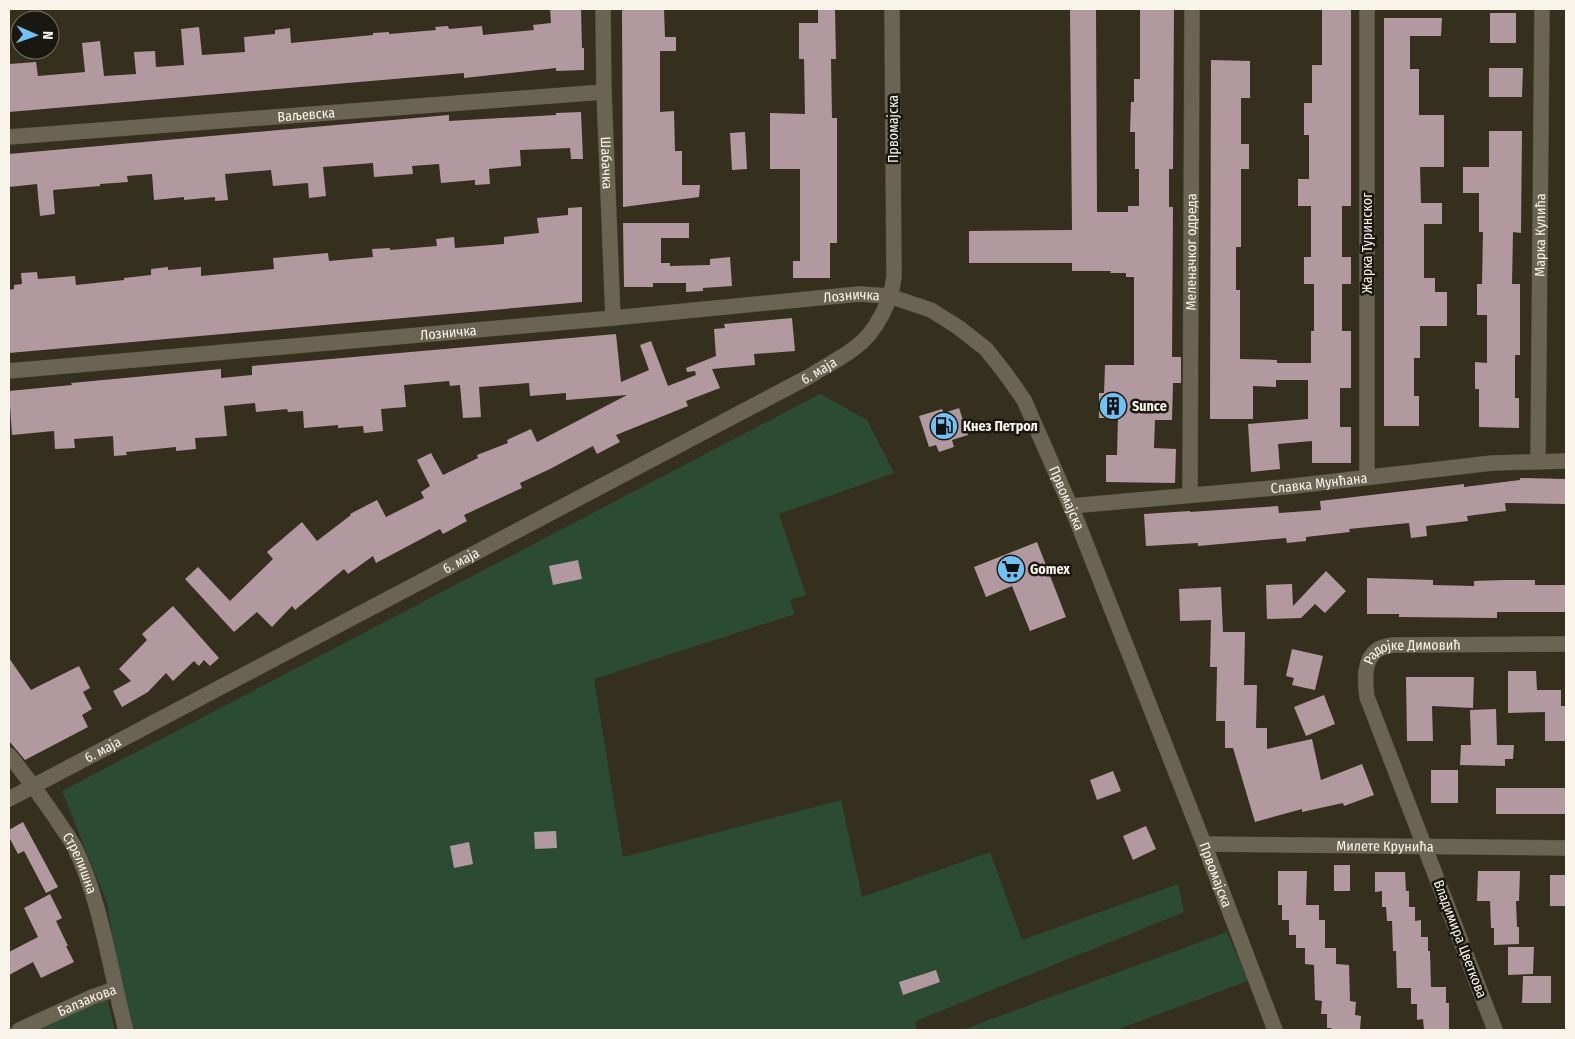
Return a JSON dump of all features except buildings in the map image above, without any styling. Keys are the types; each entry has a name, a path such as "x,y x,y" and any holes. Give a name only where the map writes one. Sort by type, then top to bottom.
{"street":[{"name":"Шабачка","path":"603,9 604,92 613,318"},
{"name":"Првомајска","path":"892,9 894,277 889,296 931,310 958,326 986,349 1024,400 1071,506 1275,1030"},
{"name":"Меленачког одреда","path":"1190,494 1192,9"},
{"name":"Жарка Туринског","path":"1367,9 1367,477"},
{"name":"Марка Кулића","path":"1538,461 1542,9"},
{"name":"Ваљевска","path":"9,137 604,92"},
{"name":"Лозничка","path":"9,371 613,318 858,294 889,296"},
{"name":"6. маја","path":"9,798 810,376 857,347 883,312 889,296"},
{"name":"Славка Мунћана","path":"1071,506 1285,487 1492,463 1566,462"},
{"name":"Радојке Димовић","path":"1424,847 1367,697 1366,673 1371,658 1376,651 1393,645 1566,644"},
{"name":"Стрелишна","path":"9,755 33,785 73,845 83,869 104,935 115,989"},
{"name":"Милете Крунића","path":"1204,844 1566,848"},
{"name":"Владимира Цветкова","path":"1424,847 1496,1030"},
{"name":"Балзакова","path":"19,1030 92,997 115,989 126,1030"}],"green space":[{"path":"820,394 867,420 894,473 779,514 806,595 790,600 795,614 594,679 623,857 841,800 862,897 990,852 1022,940 1178,884 1184,912 916,1021 916,1030 135,1030 118,973 107,903 62,791"},
{"path":"1227,932 1248,981 1116,1030 962,1030"},
{"path":"107,998 115,1030 38,1030"}],"place":[{"name":"Sunce","path":"1113,406"},
{"name":"Кнез Петрол","path":"944,426"},
{"name":"Gomex","path":"1011,569"}]}
